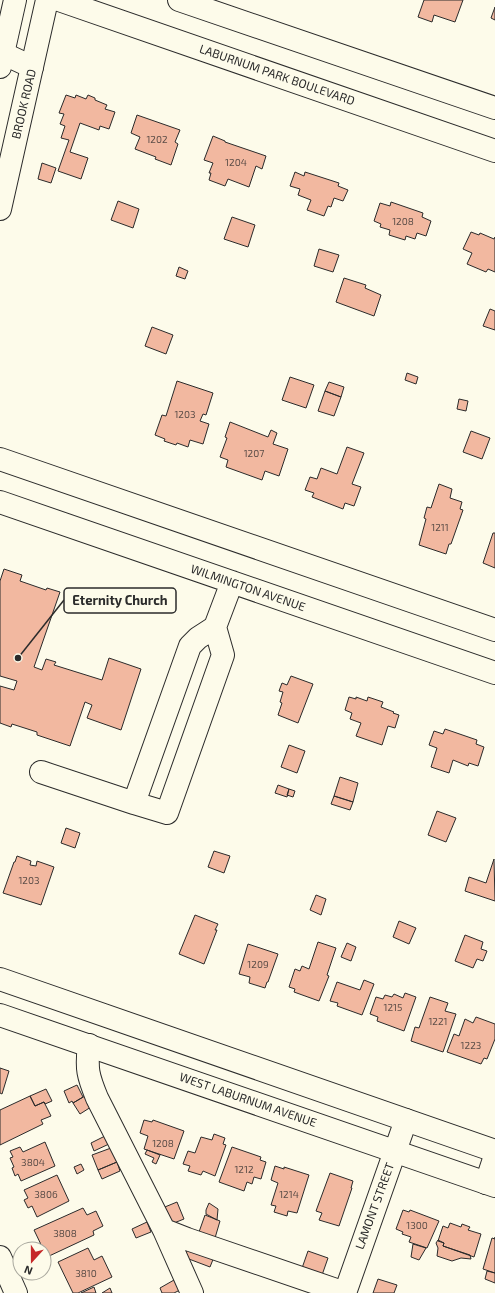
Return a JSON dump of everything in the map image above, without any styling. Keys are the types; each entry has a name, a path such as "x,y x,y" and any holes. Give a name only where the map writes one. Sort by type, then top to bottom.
{"street":[{"path":"15,0 1,57 32,67"},
{"name":"BROOK ROAD","path":"0,209 47,0"},
{"name":"LABURNUM PARK BOULEVARD","path":"59,0 495,150"},
{"path":"179,0 495,108"},
{"path":"0,459 495,630"},
{"name":"WILMINGTON AVENUE","path":"0,502 495,673"},
{"path":"134,802 190,646 198,638 215,627 232,582"},
{"path":"41,772 167,813 223,655 215,627"},
{"path":"0,979 495,1151"},
{"name":"WEST LABURNUM AVENUE","path":"0,1015 490,1184"},
{"path":"89,1045 87,1064 89,1079 97,1098 164,1230 192,1293"},
{"name":"LAMONT STREET","path":"345,1293 406,1120"},
{"path":"490,1184 495,1156"},
{"path":"164,1230 345,1293"},
{"path":"0,1257 16,1293"}],"building":[{"path":"424,0 463,0 455,22 434,15 432,22 418,17"},
{"path":"495,7 495,20 491,18"},
{"path":"66,95 75,98 76,95 86,99 88,95 107,105 105,109 115,112 109,129 100,126 99,130 80,123 70,152 88,158 81,179 58,171 69,140 61,138 65,126 60,124 64,114 59,113"},
{"path":"137,115 180,130 175,142 178,144 171,165 155,159 156,157 135,149 140,137 131,133"},
{"path":"213,136 225,142 266,156 262,169 256,166 249,187 228,179 225,186 209,180 211,173 209,173 213,163 204,160"},
{"path":"42,163 56,168 51,183 38,179"},
{"path":"295,172 304,176 305,172 339,183 338,186 348,190 343,201 334,198 331,207 328,206 324,216 307,210 311,200 298,195 300,189 290,186"},
{"path":"118,201 139,209 133,228 111,220"},
{"path":"391,202 423,213 422,217 431,221 426,236 417,233 415,239 406,236 405,240 389,235 390,230 380,227 381,224 374,221 380,203 390,206"},
{"path":"232,217 255,225 248,247 224,239"},
{"path":"471,232 479,235 480,233 494,239 495,237 495,272 488,269 486,272 467,264 472,253 463,249"},
{"path":"319,249 339,255 333,272 314,266"},
{"path":"179,267 188,271 185,279 176,276"},
{"path":"344,278 366,285 365,288 381,295 374,316 336,302"},
{"path":"490,309 495,311 495,330 483,326"},
{"path":"152,327 173,335 166,354 145,346"},
{"path":"407,373 418,377 416,384 405,380"},
{"path":"290,377 314,385 306,408 282,400"},
{"path":"177,381 213,393 206,415 203,414 200,421 209,424 203,444 190,440 188,447 177,443 176,445 164,441 165,439 155,435 162,415 166,416"},
{"path":"329,382 344,387 341,397 325,391"},
{"path":"325,391 341,397 334,416 318,411"},
{"path":"459,399 468,401 466,411 457,409"},
{"path":"230,422 268,437 271,430 277,433 273,444 288,449 279,476 265,471 262,480 226,467 228,460 220,457 227,438 225,437"},
{"path":"471,431 490,438 482,459 463,452"},
{"path":"347,447 364,453 352,484 361,487 354,506 345,503 343,509 312,497 314,493 305,490 310,477 317,479 321,468 337,474"},
{"path":"439,484 452,489 450,498 462,502 460,509 463,510 446,554 419,545 426,519 424,518 427,507 431,508"},
{"path":"493,533 495,533 495,568 483,563"},
{"path":"4,569 22,575 20,581 46,590 47,588 60,592 34,667 42,670 46,659 56,662 54,665 102,680 109,658 141,669 121,730 87,718 92,705 85,702 70,746 37,735 37,732 12,724 11,727 0,723 0,686 14,690 17,681 0,676 0,581"},
{"path":"291,676 313,684 298,723 278,715 282,703 280,702 283,692 279,691 282,683 287,685"},
{"path":"349,697 356,699 356,697 367,701 368,697 383,702 381,707 399,715 395,728 388,726 382,745 356,736 361,723 350,719 352,713 345,710"},
{"path":"445,729 477,740 476,744 484,747 478,766 469,763 468,766 453,760 449,773 431,767 437,748 429,745 434,731 443,734"},
{"path":"289,745 305,751 297,773 281,767"},
{"path":"340,777 358,783 353,802 334,796"},
{"path":"278,785 289,789 287,797 275,793"},
{"path":"289,789 295,791 293,797 287,795"},
{"path":"334,796 353,802 350,810 331,804"},
{"path":"437,811 456,818 446,842 428,835"},
{"path":"66,828 80,833 75,848 61,843"},
{"path":"214,851 230,856 224,873 208,867"},
{"path":"17,856 31,861 30,865 36,866 37,861 54,867 41,905 3,893"},
{"path":"494,859 495,901 465,891 469,877 486,883"},
{"path":"316,895 326,899 321,915 310,910"},
{"path":"195,915 218,924 204,964 179,954"},
{"path":"399,921 416,928 409,944 393,937"},
{"path":"465,935 483,942 481,949 487,951 483,961 477,959 473,968 455,961"},
{"path":"318,942 336,948 327,975 329,976 319,1001 294,992 295,989 289,987 295,969 300,971 302,966 309,969"},
{"path":"347,943 356,947 351,961 341,957"},
{"path":"248,944 278,954 265,988 249,983 250,977 239,974"},
{"path":"364,980 374,984 362,1015 337,1006 338,1003 330,1001 337,982 360,990"},
{"path":"405,993 416,997 404,1031 377,1021 378,1017 370,1014 376,997 383,999 385,995 392,997 394,994 403,998"},
{"path":"430,997 448,1003 445,1011 456,1014 443,1052 411,1041 415,1027 419,1028"},
{"path":"476,1017 495,1024 495,1039 487,1059 484,1058 481,1064 447,1052 454,1034 459,1036 465,1019 473,1023"},
{"path":"0,1068 9,1071 2,1094 0,1093"},
{"path":"77,1085 83,1097 73,1103 72,1101 69,1103 64,1091"},
{"path":"46,1089 52,1101 45,1104 44,1102 35,1106 30,1096"},
{"path":"30,1096 35,1106 44,1102 51,1116 41,1120 43,1124 0,1145 0,1110"},
{"path":"85,1096 91,1107 80,1114 73,1103"},
{"path":"144,1120 152,1122 153,1120 184,1131 174,1159 144,1149 148,1136 140,1133"},
{"path":"214,1134 225,1138 223,1144 226,1145 215,1176 203,1171 201,1175 188,1171 190,1166 183,1164 188,1151 195,1153 201,1137 212,1140"},
{"path":"105,1136 109,1144 94,1151 91,1143"},
{"path":"45,1142 55,1166 21,1181 18,1174 15,1176 12,1168 14,1167 10,1158 13,1157 10,1151 20,1147 23,1152"},
{"path":"232,1147 261,1157 260,1160 266,1162 261,1179 254,1177 252,1184 247,1182 244,1191 219,1182"},
{"path":"111,1148 117,1162 98,1170 92,1155"},
{"path":"147,1150 160,1155 156,1164 152,1162 154,1158 145,1154"},
{"path":"117,1162 120,1171 102,1179 98,1170"},
{"path":"81,1164 84,1170 77,1174 74,1167"},
{"path":"275,1166 284,1169 284,1167 309,1175 297,1213 288,1211 287,1216 274,1212 276,1206 271,1205 278,1183 271,1180"},
{"path":"330,1173 353,1181 339,1226 319,1220 322,1213 316,1211"},
{"path":"57,1175 69,1201 37,1217 32,1206 28,1208 24,1200 28,1198 24,1190"},
{"path":"177,1202 184,1219 169,1225 160,1209"},
{"path":"209,1203 218,1209 217,1220 206,1214"},
{"path":"83,1208 87,1215 96,1211 103,1226 93,1231 94,1235 52,1255 52,1241 39,1241 34,1230"},
{"path":"403,1210 409,1212 410,1210 439,1221 427,1248 409,1242 411,1237 402,1234 403,1232 396,1229"},
{"path":"205,1215 220,1221 215,1238 199,1232"},
{"path":"147,1222 151,1232 136,1238 132,1229"},
{"path":"450,1223 461,1227 462,1224 470,1227 468,1230 481,1234 474,1257 443,1246 444,1243 438,1241 443,1226 448,1228"},
{"path":"492,1238 495,1239 495,1273 483,1269"},
{"path":"438,1240 444,1243 443,1246 470,1255 471,1259 461,1258 452,1261 437,1256 438,1248 436,1243"},
{"path":"413,1244 426,1248 419,1260 411,1257"},
{"path":"185,1247 214,1257 210,1267 181,1256"},
{"path":"88,1248 94,1260 102,1256 112,1277 78,1293 73,1293 58,1262"},
{"path":"308,1251 328,1258 321,1278 301,1271"},
{"path":"487,1271 495,1273 495,1283 485,1279"},
{"path":"378,1279 397,1285 394,1293 373,1293"},
{"path":"174,1280 180,1290 174,1293 162,1293 160,1288"},
{"path":"94,1287 96,1293 81,1293"},
{"path":"110,1288 112,1293 102,1293"}],"place":[{"name":"Eternity Church","path":"18,658"}]}
